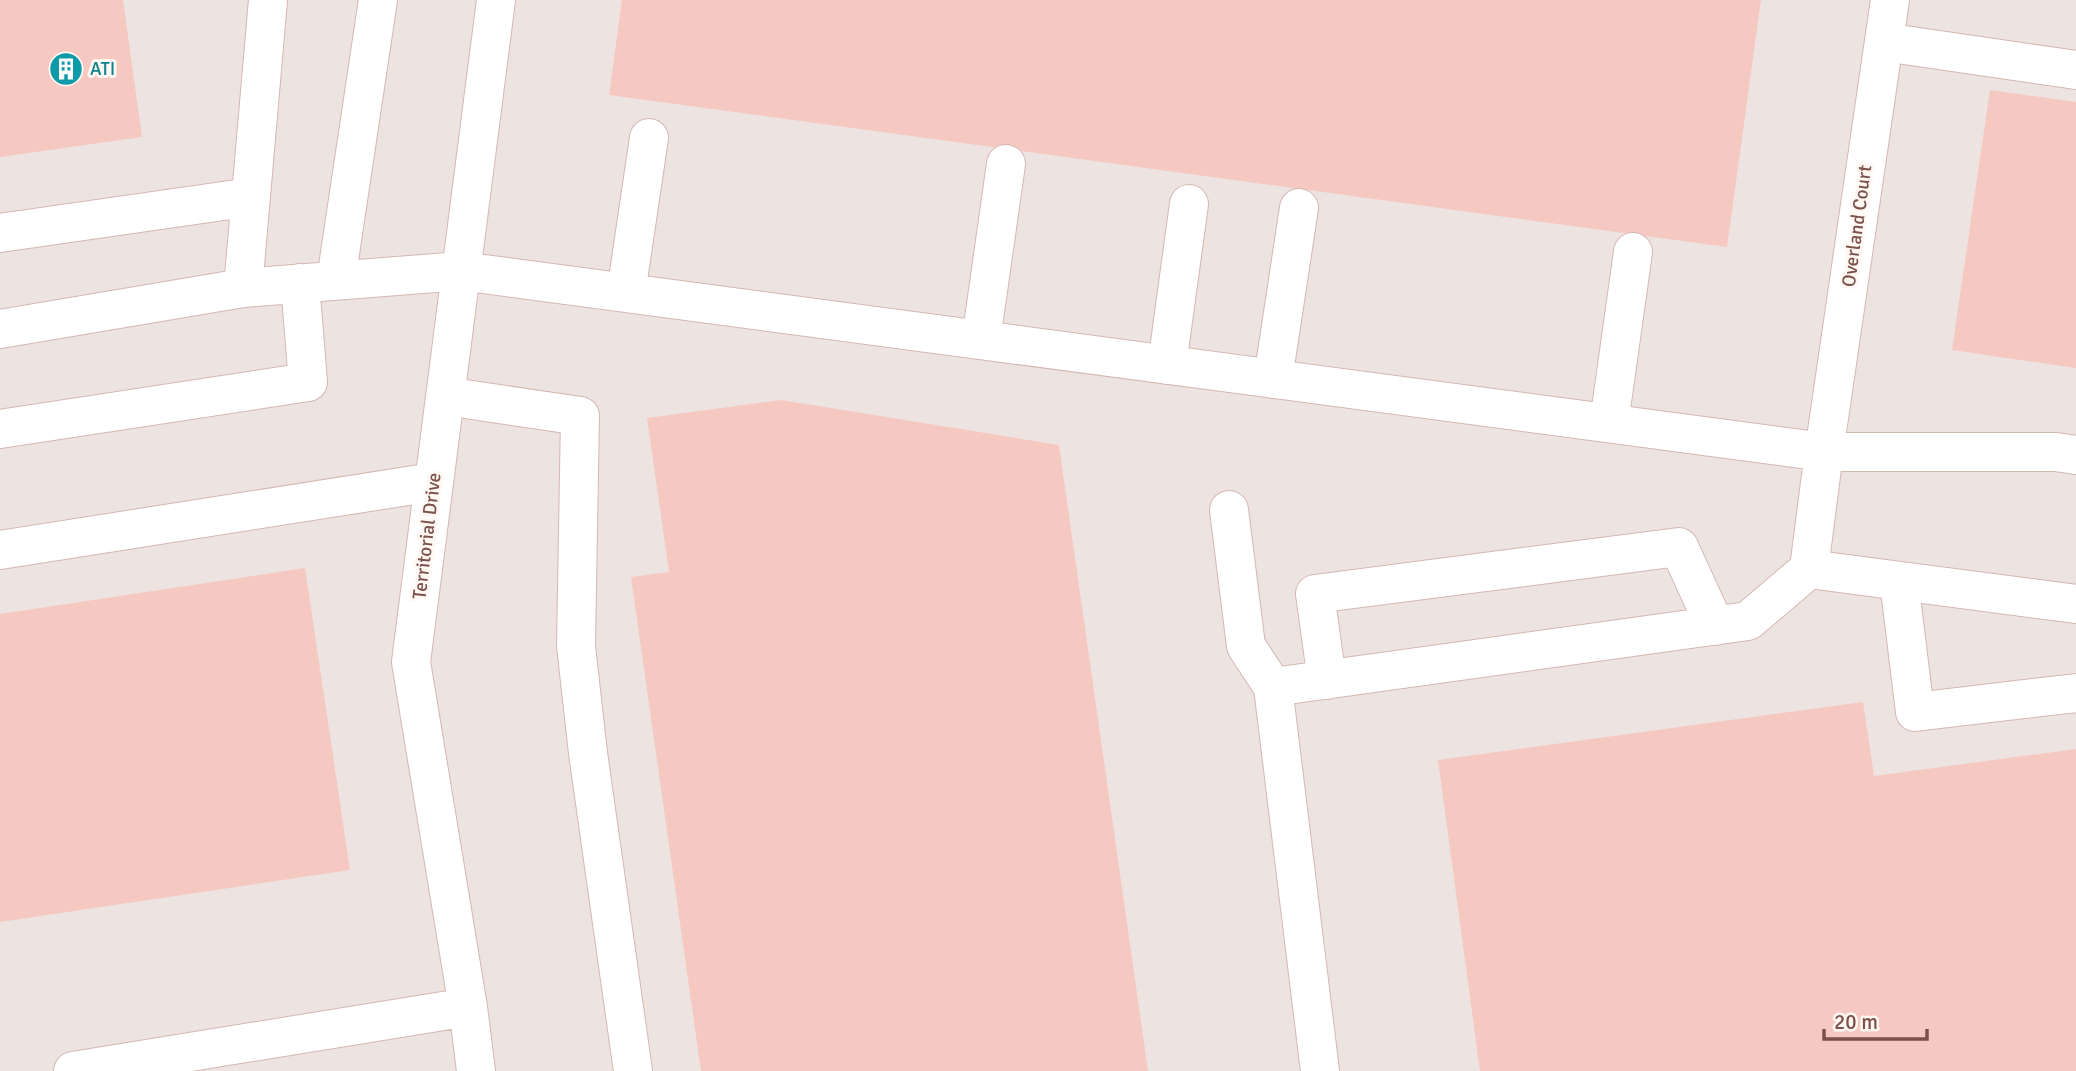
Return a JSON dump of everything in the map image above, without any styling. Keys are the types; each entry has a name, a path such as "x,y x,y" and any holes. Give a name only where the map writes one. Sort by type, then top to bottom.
{"street":[{"path":"243,288 268,0"},
{"path":"0,429 308,382 318,282 378,0"},
{"name":"Territorial Drive","path":"475,1071 468,1007 411,662 496,0"},
{"name":"Overland Court","path":"1809,569 1890,0"},
{"path":"1884,42 2076,70"},
{"path":"626,293 649,138"},
{"path":"981,340 1006,164"},
{"path":"0,233 251,197"},
{"path":"1167,365 1189,204"},
{"path":"1273,379 1299,208"},
{"path":"1609,424 1633,252"},
{"path":"0,329 243,288 461,271 1824,452 2056,452 2076,455"},
{"path":"445,396 580,416 576,646 588,753 633,1071"},
{"path":"0,550 433,482"},
{"path":"1229,510 1247,646 1273,687 1320,1071"},
{"path":"1326,680 1315,594 1679,547 1714,626"},
{"path":"1273,687 1748,621 1809,569 2076,604"},
{"path":"1899,581 1915,712 2076,693"},
{"path":"73,1071 468,1007"}],"shaded area":[{"path":"0,0 2076,0 2076,1071 0,1071"}],"building":[{"name":"ATI","path":"0,0 123,0 142,137 0,157"},
{"path":"622,0 1761,0 1727,247 609,95"},
{"path":"1990,90 2076,102 2076,368 1952,350"},
{"path":"781,400 1059,445 1148,1071 701,1071 631,577 669,572 647,418"},
{"path":"305,568 350,870 0,922 0,614"},
{"path":"1863,702 1874,776 2076,749 2076,1071 1480,1071 1438,760"}],"place":[{"name":"ATI","path":"66,69"}]}
